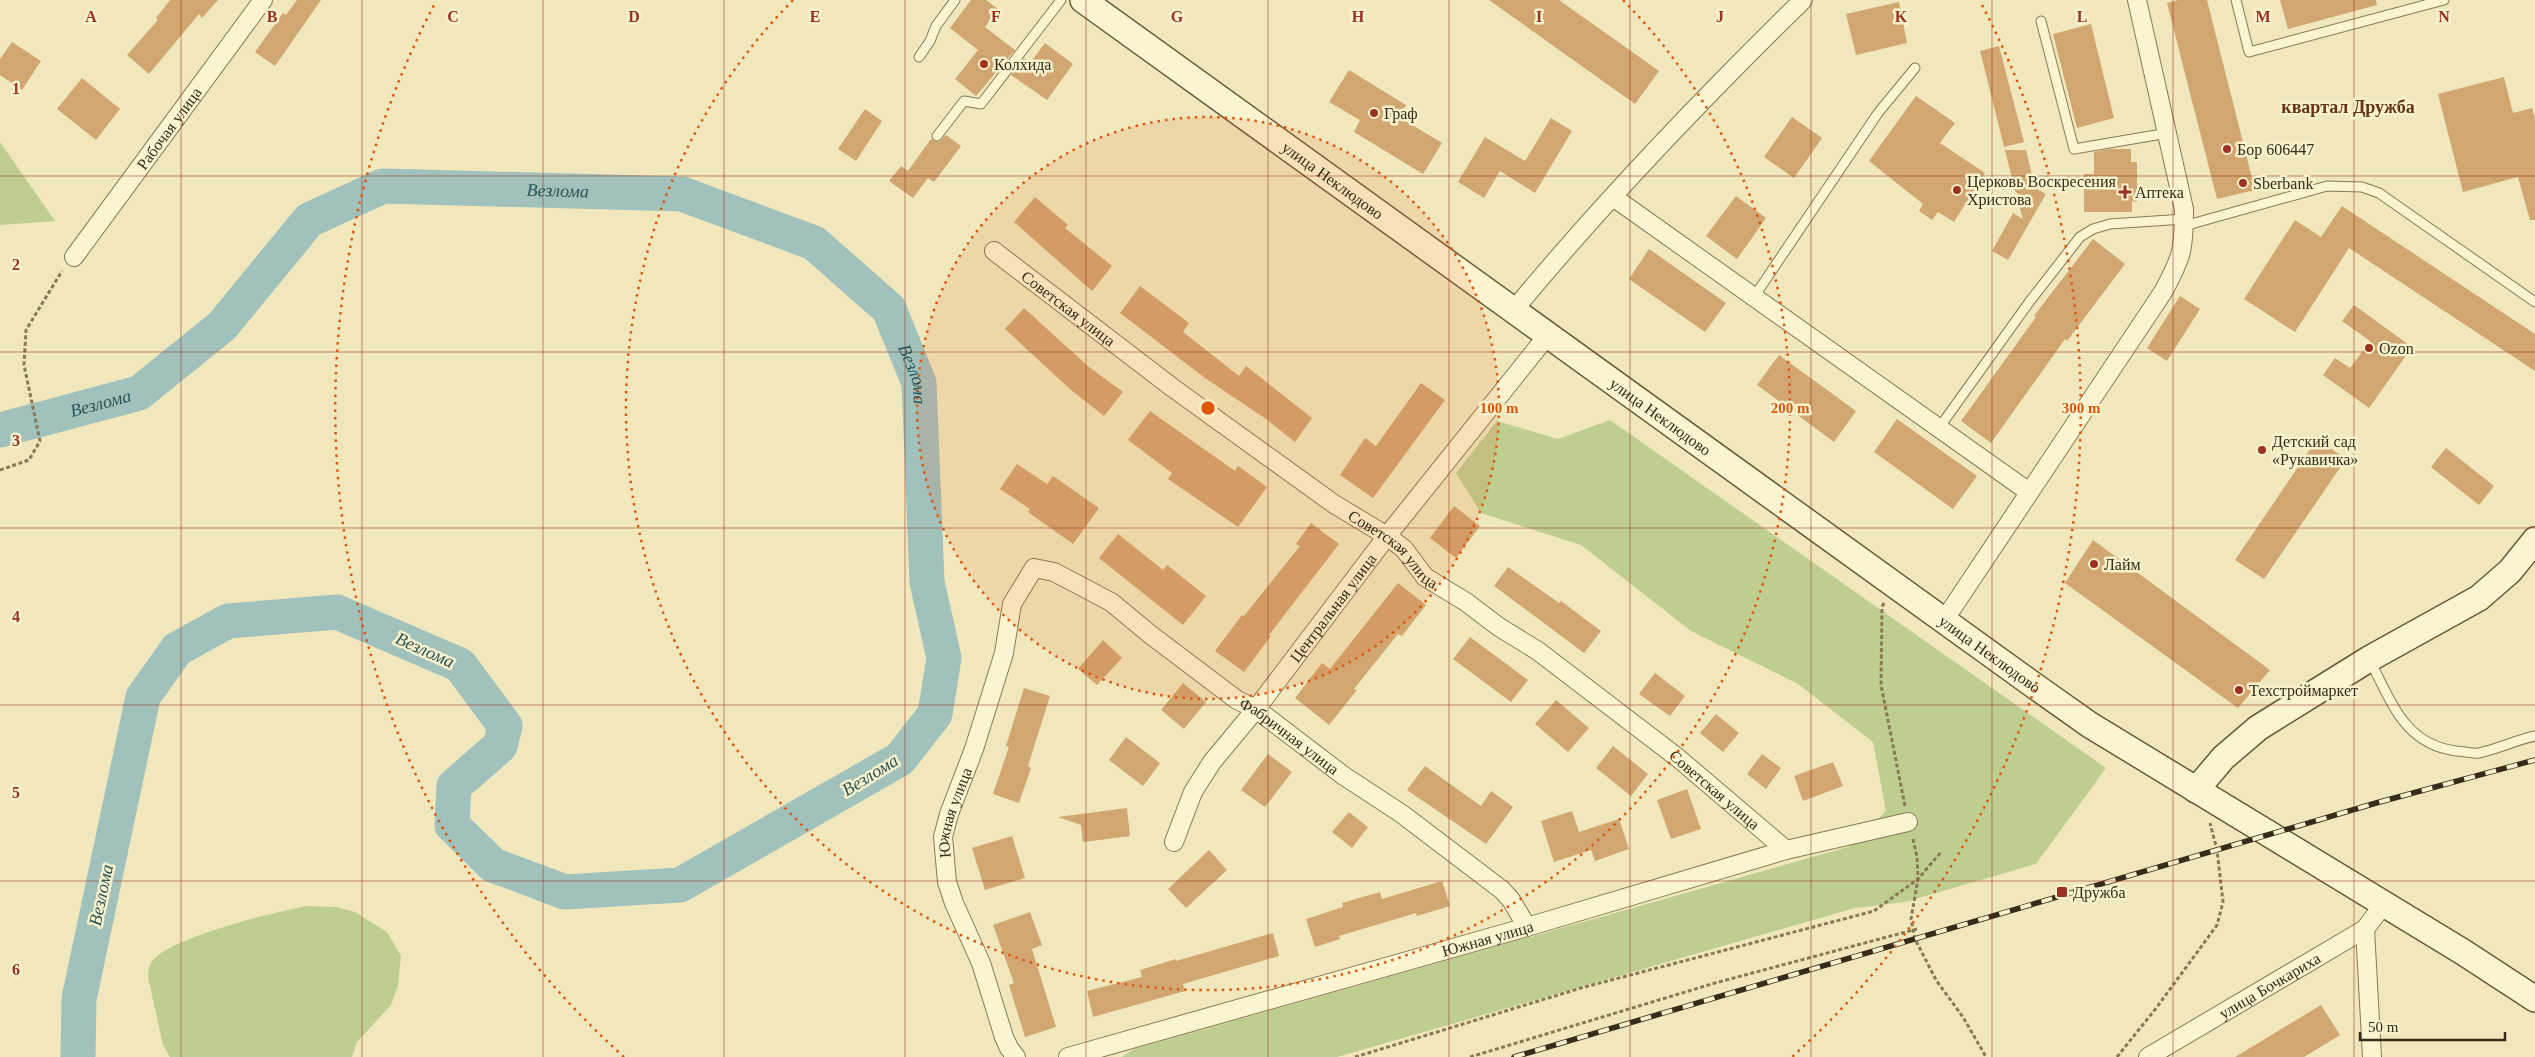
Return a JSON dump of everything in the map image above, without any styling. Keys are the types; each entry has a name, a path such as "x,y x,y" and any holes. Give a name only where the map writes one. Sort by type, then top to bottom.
{"main road":[{"name":"улица Неклюдово","path":"1083,0 1943,622 2090,725 2384,904 2535,999"},
{"path":"2196,790 2223,758 2258,728 2368,659 2479,598 2510,571 2535,540"}],"street":[{"name":"Рабочая улица","path":"74,257 263,0"},
{"path":"1513,311 1562,252 1714,87 1803,0"},
{"path":"1943,622 2163,292 2180,260 2184,243 2184,223 2179,178 2137,0"},
{"path":"1613,197 2029,492"},
{"name":"Советская улица","path":"994,251 1173,388 1334,504 1387,536 1404,549 1425,577 1466,602 1499,627 1538,651 1678,758 1786,850"},
{"name":"Центральная улица","path":"1174,842 1193,792 1212,762 1256,709 1387,536 1547,336"},
{"name":"Фабричная улица","path":"1034,568 1054,572 1111,602 1130,616 1151,636 1237,700 1256,709 1344,776 1402,814 1502,890 1511,900 1527,927"},
{"name":"Южная улица","path":"1016,1057 1008,1048 980,963 947,882 943,857 943,837 948,814 974,749 1004,653 1012,604 1034,568"},
{"name":"Южная улица","path":"1068,1057 1527,927 1786,850 1908,822"},
{"name":"улица Бочкариха","path":"2148,1057 2365,929 2384,904"},
{"path":"2365,929 2372,1057"}],"lane":[{"path":"919,57 930,41 936,26 955,0"},
{"path":"937,136 964,100 981,104 1061,0"},
{"path":"2236,0 2249,52 2444,0"},
{"path":"2041,21 2074,149 2168,133"},
{"path":"1754,297 1878,113 1915,68"},
{"path":"1939,428 2030,302 2080,237 2093,229 2110,224 2184,223 2327,186 2362,186 2379,194 2535,302"},
{"path":"2368,659 2404,722 2412,733 2424,741 2449,750 2478,753 2535,736"}],"path":[{"path":"0,470 30,460 40,441 24,365 26,330 74,257"},
{"path":"1892,585 1882,607 1881,685 1908,822 1917,857 1918,879 1911,919 1921,954 1986,1057"},
{"path":"2117,1057 2157,1007 2217,925 2223,902 2217,850 2209,818 2217,803"},
{"path":"1355,1057 1582,988 1874,911 1918,879 1942,851"},
{"path":"1470,1057 1715,983 1915,929"}],"green space":[{"path":"0,142 55,221 0,225"},
{"path":"1610,420 2106,768 2036,864 1905,902 1855,908 1337,1057 1122,1057 1134,1049 1848,847 1886,811 1873,742 1798,684 1691,631 1581,545 1481,513 1456,473 1497,421 1558,439"},
{"path":"306,906 336,907 355,912 387,932 401,956 398,986 391,1005 357,1042 352,1057 170,1057 163,1045 148,977 149,968 154,959 165,950 203,934 226,926"}],"building":[{"path":"170,0 218,0 202,18 199,14 149,74 127,55 158,20 156,18"},
{"path":"297,0 321,0 275,66 255,52 283,13 286,15"},
{"path":"971,0 986,0 998,9 985,27 1015,50 976,96 955,79 978,50 950,28"},
{"path":"1489,0 1559,0 1659,71 1635,104"},
{"path":"2178,0 2207,0 2255,190 2217,199 2167,3"},
{"path":"2280,0 2376,0 2377,5 2288,29"},
{"path":"1899,2 1907,43 1856,55 1846,14"},
{"path":"2091,24 2114,118 2077,128 2053,34"},
{"path":"12,42 41,61 22,90 0,75 0,59"},
{"path":"1045,43 1073,64 1047,100 1011,75 1024,58 1030,63"},
{"path":"1999,46 2024,142 2004,147 1980,51"},
{"name":"Граф","path":"1349,70 1406,105 1399,117 1442,143 1423,174 1354,132 1360,120 1329,102"},
{"path":"2504,77 2513,113 2532,108 2535,119 2535,220 2530,220 2518,177 2463,192 2438,94"},
{"path":"82,78 120,109 96,140 57,109"},
{"path":"1916,96 1955,123 1940,143 1985,173 1954,222 1938,212 1932,220 1919,211 1923,204 1869,161"},
{"path":"865,109 882,121 856,161 838,149"},
{"path":"1792,117 1822,138 1794,178 1764,157"},
{"path":"1551,118 1572,131 1535,193 1500,171 1484,198 1458,182 1485,137 1525,161"},
{"path":"946,135 961,146 934,182 928,178 913,198 889,181 901,166 908,171 931,139 939,142"},
{"path":"2110,149 2131,149 2131,162 2137,162 2137,202 2132,201 2132,212 2084,212 2084,174 2094,174 2094,152"},
{"path":"2005,150 2026,150 2035,188 2046,194 2008,260 1992,251 2013,213 2023,219 2019,205 2022,198 2015,191"},
{"path":"1736,196 1766,218 1737,259 1706,236"},
{"path":"1035,197 1068,225 1065,228 1112,266 1092,291 1014,222"},
{"path":"2342,206 2535,334 2535,371 2349,248 2295,332 2244,299 2295,220 2321,237"},
{"path":"2093,239 2125,264 2067,341 2065,339 1991,443 1961,421 2036,317 2034,316"},
{"path":"1649,249 1726,303 1705,332 1629,279"},
{"path":"1140,286 1189,323 1183,332 1239,376 1246,366 1312,418 1295,442 1266,419 1205,378 1120,313"},
{"path":"2180,296 2200,309 2167,361 2147,348"},
{"path":"2354,305 2412,347 2369,408 2323,375 2335,358 2350,368 2370,341 2342,321"},
{"path":"1024,308 1089,367 1123,392 1104,416 1071,390 1005,329"},
{"path":"1779,355 1856,411 1834,442 1757,385"},
{"path":"1421,383 1445,400 1373,498 1340,475 1365,438 1376,446"},
{"path":"1150,411 1235,471 1238,466 1267,487 1238,527 1168,479 1172,473 1128,440"},
{"path":"1897,419 1977,476 1953,509 1874,452"},
{"path":"2317,439 2346,459 2264,579 2235,560"},
{"path":"2446,448 2494,486 2479,505 2431,467"},
{"path":"1017,464 1047,484 1053,476 1099,508 1073,544 1028,512 1030,509 1000,489"},
{"path":"1454,506 1480,526 1456,558 1430,538"},
{"path":"1311,523 1339,544 1269,635 1271,636 1244,672 1215,651 1242,615 1244,616 1300,546 1296,544"},
{"path":"1118,534 1163,570 1167,565 1206,596 1183,625 1099,558"},
{"path":"2093,540 2270,670 2238,708 2065,583"},
{"path":"1508,567 1559,603 1561,601 1601,631 1584,653 1494,586"},
{"path":"1398,583 1426,605 1402,636 1398,634 1354,689 1357,690 1329,725 1295,698 1322,663 1330,669"},
{"path":"1470,637 1528,680 1511,702 1453,659"},
{"path":"1103,640 1122,658 1097,685 1078,669"},
{"path":"1655,673 1685,696 1670,716 1639,694"},
{"path":"1183,683 1206,702 1184,729 1161,710"},
{"path":"1024,688 1050,696 1028,766 1031,768 1019,803 993,794 1009,747 1006,746"},
{"path":"1556,700 1589,728 1568,752 1535,724"},
{"path":"1716,714 1739,733 1723,752 1700,733"},
{"path":"1126,737 1160,763 1143,786 1109,760"},
{"path":"1613,746 1648,774 1631,796 1596,768"},
{"path":"1268,754 1292,772 1265,807 1241,790"},
{"path":"1762,754 1781,768 1766,789 1747,774"},
{"path":"1833,762 1843,786 1803,801 1794,776"},
{"path":"1425,766 1481,806 1491,791 1513,807 1486,844 1407,790"},
{"path":"1687,789 1701,829 1671,839 1657,800"},
{"path":"1127,808 1130,836 1083,842 1081,825 1058,817"},
{"path":"1572,811 1579,832 1619,819 1629,849 1595,861 1591,850 1554,862 1541,821"},
{"path":"1349,812 1368,827 1352,848 1332,832"},
{"path":"1012,836 1025,878 985,890 972,848"},
{"path":"1209,850 1227,870 1186,908 1168,889"},
{"path":"1442,881 1450,906 1417,916 1416,913 1339,936 1340,939 1315,947 1306,919 1343,907 1342,903 1380,892 1382,899"},
{"path":"1030,912 1042,945 1032,949 1056,1027 1025,1037 1009,985 1014,983 993,925"},
{"path":"1273,933 1279,956 1183,984 1185,991 1093,1017 1087,991 1142,977 1140,970"},
{"path":"2321,1005 2340,1035 2304,1057 2235,1057"}],"waterway":[{"name":"Везлома","path":"0,430 139,393 222,326 309,220 383,186 682,194 814,243 889,309 919,383 927,582 944,658 935,714 900,759 680,885 565,892 493,865 452,825 454,786 500,746 505,726 460,665 337,612 228,621 177,649 143,697 79,999 78,1057"}],"railway":[{"path":"1514,1057 2376,803 2535,760"}],"place":[{"name":"Колхида","path":"984,64"},
{"name":"Граф","path":"1374,113"},
{"name":"Бор 606447","path":"2227,149"},
{"name":"Sberbank","path":"2243,183"},
{"name":"Церковь Воскресения Христова","path":"1957,190"},
{"name":"Аптека","path":"2125,192"},
{"name":"Ozon","path":"2369,348"},
{"name":"Детский сад «Рукавичка»","path":"2262,450"},
{"name":"Лайм","path":"2094,564"},
{"name":"Техстроймаркет","path":"2239,690"},
{"name":"Дружба","path":"2062,892"}],"district":[{"name":"квартал Дружба","path":"2348,107"}]}
